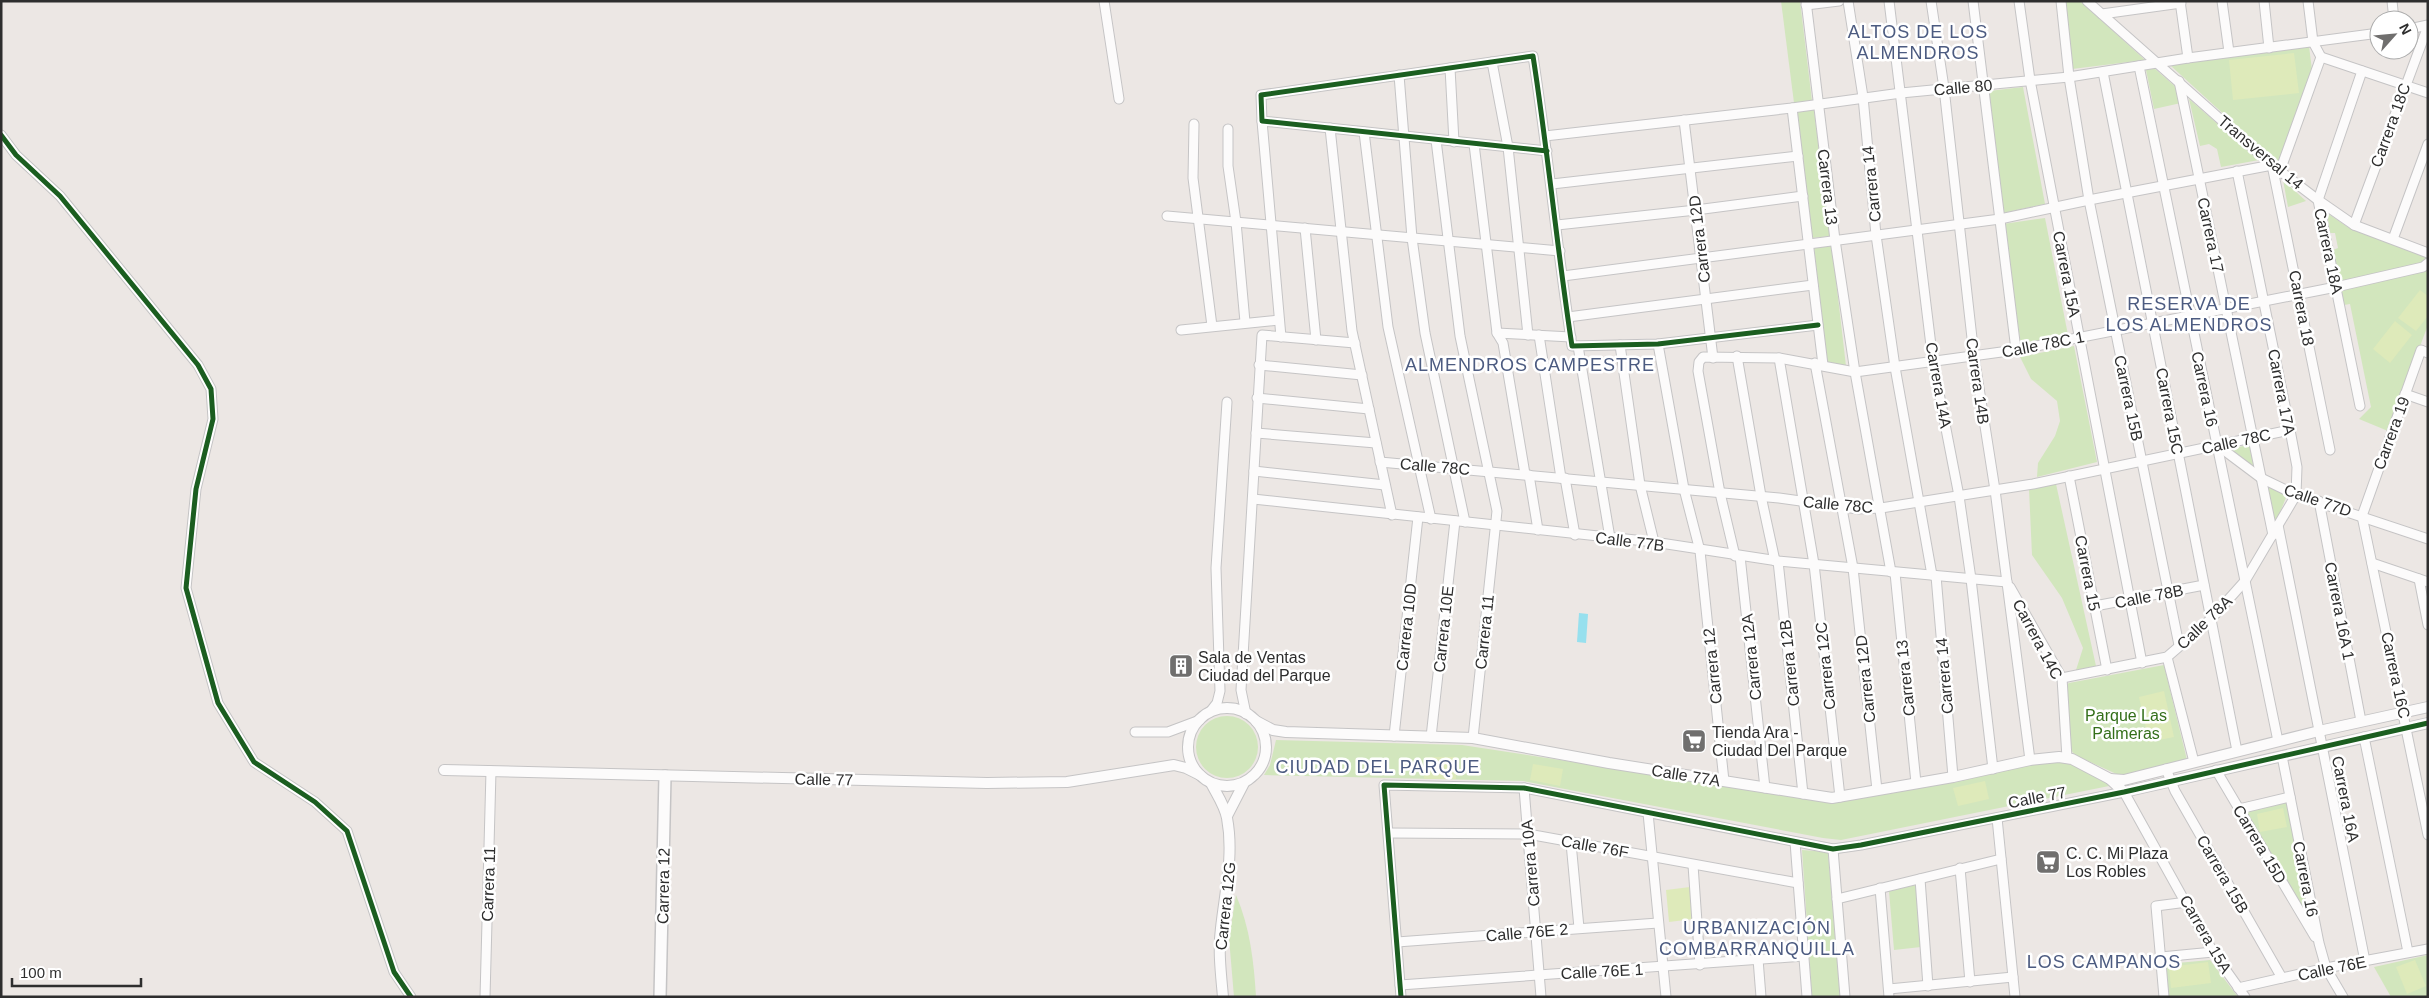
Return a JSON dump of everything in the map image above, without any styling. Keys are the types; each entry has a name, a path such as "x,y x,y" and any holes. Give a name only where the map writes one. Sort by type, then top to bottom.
{"main road":[{"name":"Carrera 12","path":"660,997 665,776"}],"street":[{"path":"1104,1 1119,98"},
{"path":"1806,3 1839,1"},
{"name":"Carrera 14","path":"1848,1 1863,97 1876,235 1895,367 1934,576 1953,777"},
{"name":"Carrera 14A","path":"1889,1 1934,362 1959,496 1971,579 1993,769"},
{"name":"Carrera 14B","path":"1931,1 1944,88 1974,356 1995,490 2030,760"},
{"path":"1973,1 2016,350"},
{"name":"Carrera 15A","path":"2019,1 2030,80 2142,663"},
{"name":"Carrera 15B","path":"2061,1 2068,77 2089,200 2179,645"},
{"path":"2087,1 2157,63"},
{"path":"2222,1 2229,52"},
{"path":"2264,1 2270,48"},
{"path":"2308,1 2313,42 2321,57 2428,93"},
{"path":"2102,14 2181,2 2188,58"},
{"name":"Carrera 13","path":"1806,3 1835,240 1855,372 1893,573 1916,783"},
{"name":"Carrera 18C","path":"2354,225 2428,26"},
{"name":"Calle 80","path":"1546,136 1792,108 1863,97 2068,77 2229,52 2369,34"},
{"path":"1281,337 1261,95 1533,56 1546,136 1572,346 1658,344 1818,325"},
{"path":"1563,276 2000,219 2199,178 2237,171 2276,168 2321,57"},
{"path":"1492,62 1508,147 1528,335"},
{"name":"Transversal 14","path":"2157,63 2276,168 2318,200 2354,225 2428,253"},
{"name":"Carrera 16","path":"2139,66 2278,741"},
{"path":"1450,68 1454,142"},
{"name":"Carrera 18A","path":"2360,406 2318,200 2362,71"},
{"name":"Carrera 15C","path":"2103,72 2237,751"},
{"path":"1398,75 1405,136 1412,238 1425,333 1465,522"},
{"name":"Carrera 17","path":"2179,81 2273,535"},
{"name":"Carrera 13","path":"1792,108 1818,325 1819,364 1840,507"},
{"name":"Carrera 12D","path":"1684,120 1713,358"},
{"path":"1262,121 1548,151"},
{"path":"1194,124 1193,178 1212,326"},
{"path":"1228,128 1228,166 1236,222 1245,322"},
{"path":"1330,128 1340,231 1355,343 1392,515"},
{"path":"1364,132 1388,327 1431,519"},
{"path":"1,135 16,155 60,196 198,365 211,390 213,419 196,489 186,588 218,703 254,762 315,802 347,830 394,972 411,997"},
{"name":"Carrera 11","path":"1436,140 1460,336 1490,471 1496,511 1473,738"},
{"path":"1474,144 1497,332 1503,343 1538,530"},
{"path":"2393,239 2428,144"},
{"path":"1552,184 1690,170 1798,156"},
{"name":"Carrera 18","path":"2276,168 2330,450"},
{"name":"Carrera 17A","path":"2237,171 2297,467 2296,495"},
{"path":"1557,225 1803,196"},
{"path":"1167,216 1486,246 1560,251"},
{"path":"1305,228 1316,340"},
{"name":"Calle 78C 1","path":"1713,358 1738,356 1779,358 1855,372 1934,362 2016,350 2336,287 2423,267 2428,263"},
{"path":"1568,317 1813,285"},
{"path":"1181,330 1245,322 1280,320"},
{"path":"1497,332 1571,337"},
{"path":"1246,714 1241,690 1262,335 1355,343"},
{"path":"1539,335 1563,478 1575,535"},
{"name":"Carrera 12","path":"1658,344 1684,489 1700,551 1724,781"},
{"path":"1620,345 1640,485 1654,542"},
{"path":"1578,346 1610,538"},
{"name":"Carrera 19","path":"2362,516 2405,394 2424,351"},
{"name":"Carrera 12B","path":"1738,356 1761,496 1777,561 1803,794"},
{"name":"Carrera 12A","path":"1713,358 1702,357 1699,362 1698,371 1720,493 1737,556 1765,788"},
{"name":"Carrera 12C","path":"1779,358 1814,564 1840,797"},
{"path":"1259,365 1362,375"},
{"path":"2405,394 2428,402"},
{"path":"1258,398 1369,409"},
{"path":"1227,402 1216,568 1220,691 1217,703 1192,730 1188,741 1188,754 1192,766 1211,783 1233,786 1244,783"},
{"name":"Calle 78C","path":"1380,462 1761,496 1858,509 1881,508 1995,490 2290,430"},
{"path":"1256,433 1376,443"},
{"name":"Calle 77D","path":"2217,445 2261,478 2296,495 2319,501 2428,539"},
{"path":"1254,471 1385,485"},
{"name":"Carrera 15","path":"2069,476 2107,670"},
{"name":"Calle 78A","path":"2062,678 2167,658 2179,645 2211,619 2245,581 2296,495"},
{"name":"Calle 77B","path":"1253,499 1654,542 1700,551 1777,561 2007,582"},
{"name":"Carrera 16A 1","path":"2319,501 2361,722"},
{"name":"Carrera 12D","path":"1840,507 1853,568 1877,790"},
{"name":"Carrera 16C","path":"2362,516 2428,835"},
{"name":"Carrera 10D","path":"1394,736 1418,518"},
{"name":"Carrera 10E","path":"1431,737 1455,521"},
{"name":"Carrera 16A","path":"2278,526 2365,960"},
{"path":"2372,563 2423,581 2428,625"},
{"name":"Carrera 14C","path":"2007,582 2062,678 2067,758"},
{"name":"Calle 78B","path":"2095,606 2204,586"},
{"path":"2167,658 2194,762"},
{"path":"2110,779 2124,780 2319,731 2428,707"},
{"path":"1210,712 1234,709 1246,714 1256,722 1266,743 1265,755 1257,771 1244,783 1227,816"},
{"path":"1135,732 1168,732 1200,720"},
{"name":"Calle 77A","path":"1256,722 1273,730 1286,732 1473,738 1765,788 1840,797 1953,777 2030,760 2059,757 2067,758 2110,779"},
{"name":"Calle 77","path":"1389,833 1384,785 1524,788 1833,849 2124,792 2428,723"},
{"path":"2364,737 2408,952"},
{"name":"Carrera 16","path":"2282,756 2319,943 2326,968 2343,997"},
{"name":"Calle 77","path":"444,770 978,783 1067,782 1174,765 1186,768 1200,775"},
{"name":"Carrera 15B","path":"2166,770 2170,781 2282,978"},
{"name":"Carrera 15D","path":"2216,770 2319,943"},
{"name":"Carrera 11","path":"485,997 491,771"},
{"path":"2110,779 2124,792"},
{"name":"Carrera 12G","path":"1211,783 1227,816 1230,854 1221,929 1220,961 1223,997"},
{"name":"Carrera 10A","path":"1524,788 1541,997"},
{"name":"Carrera 15A","path":"2124,792 2187,902 2213,952 2245,997"},
{"path":"2239,809 2290,797"},
{"path":"1648,813 1666,997"},
{"path":"1997,818 2015,997"},
{"path":"1389,833 1401,997"},
{"name":"Calle 76F","path":"1389,833 1528,834 1798,883"},
{"path":"1571,842 1578,928"},
{"path":"1795,842 1807,997"},
{"path":"1833,849 1844,997"},
{"path":"1837,899 2001,859"},
{"path":"1693,865 1700,965"},
{"path":"1960,868 1970,982"},
{"path":"1920,878 1928,986"},
{"path":"1880,888 1889,993 1928,986 2013,977"},
{"path":"2164,997 2156,906 2187,902"},
{"name":"Calle 76E 2","path":"1397,942 1658,923"},
{"name":"Calle 76E","path":"2238,988 2326,968 2427,949"},
{"path":"2161,957 2213,952"},
{"name":"Calle 76E 1","path":"1400,984 1539,974 1662,968 1804,956"},
{"path":"1758,960 1761,997"}],"green space":[{"path":"1781,1 1800,1 1812,101 1794,103"},
{"path":"2065,1 2080,1 2145,60 2072,69"},
{"path":"2309,46 2312,70 2279,165 2170,65"},
{"path":"2294,53 2299,93 2233,100 2229,60"},
{"path":"2154,68 2178,89 2181,103 2154,109 2146,70"},
{"path":"2023,87 2045,204 2003,213 1989,91"},
{"path":"2189,99 2259,160 2221,167 2217,149 2209,144 2200,146"},
{"path":"1814,110 1830,236 1812,238 1796,112"},
{"path":"2283,180 2306,201 2288,207"},
{"path":"2327,213 2349,228 2428,257 2428,325 2388,431 2359,419 2371,407 2350,304 2344,305 2333,250 2338,248 2335,233 2330,233"},
{"path":"2045,218 2068,335 2021,345 2003,224"},
{"path":"1832,246 1846,366 1827,363 1814,248"},
{"path":"2420,290 2428,296 2428,316 2416,331 2398,318"},
{"path":"2395,321 2412,335 2390,363 2373,349"},
{"path":"2074,346 2097,462 2037,477 2038,463 2055,436 2060,421 2057,401 2031,379 2020,357"},
{"path":"2250,444 2255,471 2225,451"},
{"path":"2056,484 2096,666 2076,670 2083,648 2062,598 2032,555 2029,489"},
{"path":"2266,486 2287,495 2275,525"},
{"name":"Parque Las Palmeras","path":"2164,665 2187,760 2123,777 2075,755 2070,749 2063,687 2069,683"},
{"path":"2164,691 2174,737 2149,742 2139,697"},
{"path":"1227,716 1244,721 1249,725 1253,730 1258,747 1253,764 1249,769 1244,773 1227,778 1210,773 1205,769 1201,764 1196,747 1201,730 1205,725 1210,721"},
{"path":"1276,740 1462,745 1830,801 1847,801 2052,760 2069,763 2114,785 1841,840 1523,781 1264,775 1270,765"},
{"path":"1425,757 1456,757 1456,779 1424,779"},
{"path":"1533,764 1563,769 1560,786 1530,780"},
{"path":"1985,781 1989,799 1958,806 1953,788"},
{"path":"2288,802 2312,926 2244,812"},
{"path":"2283,808 2287,827 2260,832 2257,814"},
{"path":"1802,850 1828,852 1840,997 1812,997"},
{"path":"1916,885 1921,947 1894,950 1889,891"},
{"path":"1690,887 1693,919 1669,922 1666,890"},
{"path":"1236,895 1245,920 1250,945 1256,997 1234,997 1229,938"},
{"path":"2428,955 2428,996 2391,997 2374,967"},
{"path":"2210,960 2238,997 2169,997 2166,964"},
{"path":"2415,960 2426,986 2407,994 2396,967"},
{"path":"2208,962 2211,983 2171,988 2169,967"}],"water":[{"path":"1579,613 1588,614 1586,643 1577,642"}],"cycle path":[{"path":"1547,151 1262,121 1261,95 1533,56 1543,128 1548,164 1572,346 1658,344 1818,325"},
{"path":"1,135 16,155 60,196 198,365 211,389 213,419 196,489 186,588 218,703 254,762 315,802 347,831 394,972 411,997"},
{"path":"1401,997 1384,785 1524,788 1833,849 2124,792 2428,723"}],"place":[{"name":"Sala de Ventas Ciudad del Parque","path":"1181,666"},
{"name":"Tienda Ara - Ciudad Del Parque","path":"1694,741"},
{"name":"C. C. Mi Plaza Los Robles","path":"2048,862"}],"district":[{"name":"ALTOS DE LOS ALMENDROS","path":"1918,42"},
{"name":"RESERVA DE LOS ALMENDROS","path":"2189,314"},
{"name":"ALMENDROS CAMPESTRE","path":"1530,365"},
{"name":"CIUDAD DEL PARQUE","path":"1378,767"},
{"name":"URBANIZACIÓN COMBARRANQUILLA","path":"1757,938"},
{"name":"LOS CAMPANOS","path":"2104,962"}]}
